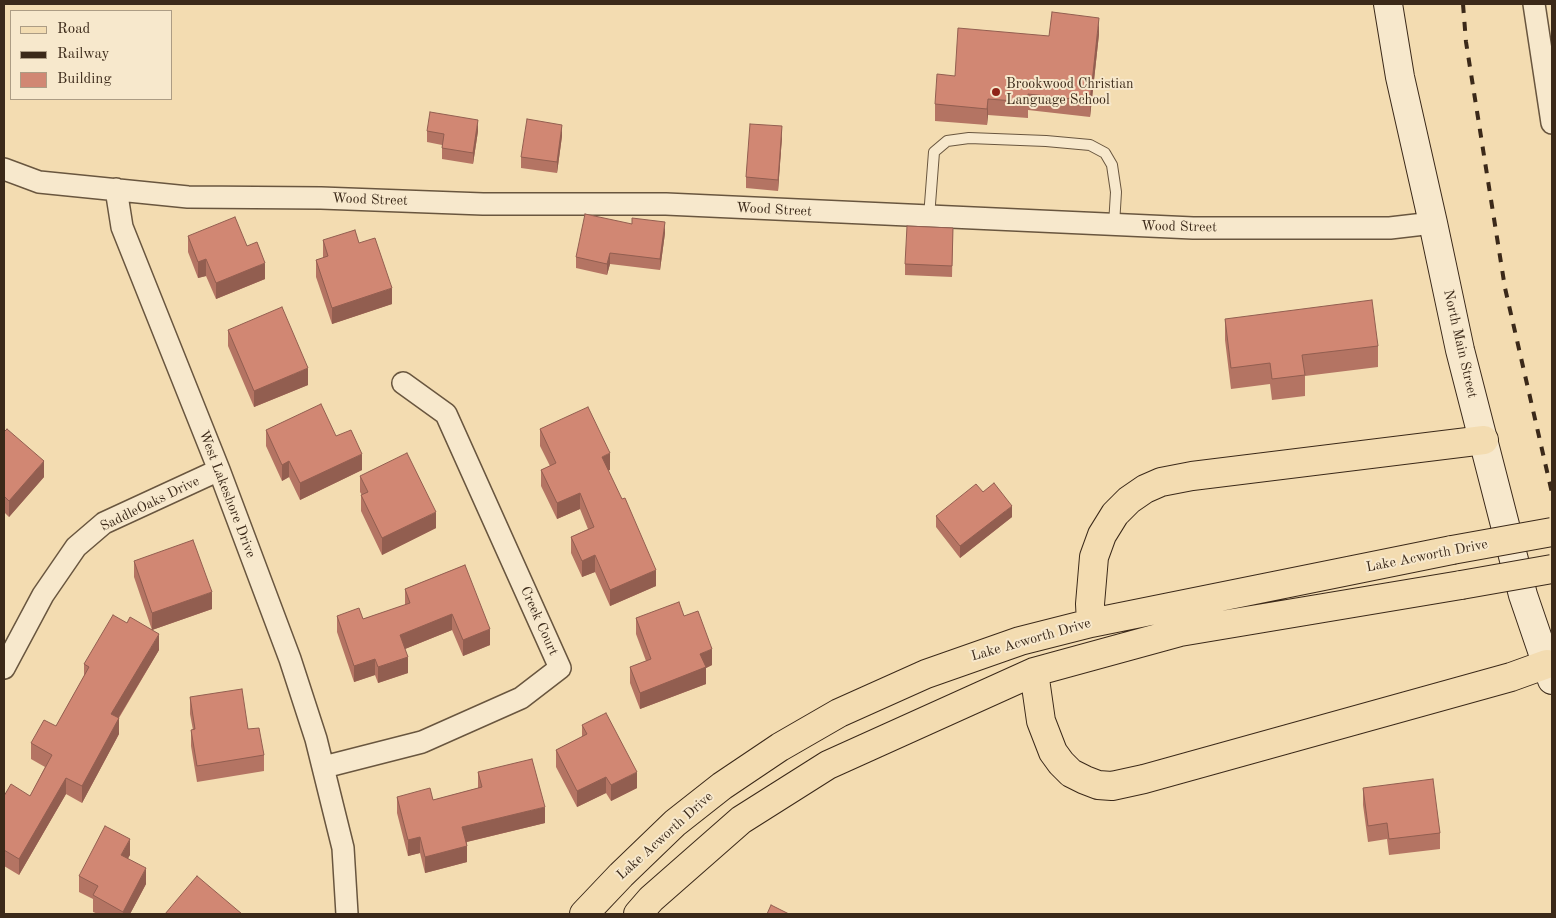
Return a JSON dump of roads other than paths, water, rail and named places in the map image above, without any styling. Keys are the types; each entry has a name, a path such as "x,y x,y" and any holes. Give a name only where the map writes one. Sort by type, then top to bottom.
{"main road":[{"name":"North Main Street","path":"1388,4 1400,77 1460,350 1523,594 1550,672"},
{"path":"1090,622 1094,557 1102,535 1114,514 1145,489 1161,482 1192,476 1484,440"},
{"name":"Lake Acworth Drive","path":"584,914 621,875 675,824 722,786 780,747 839,714 926,674 1020,642 1090,622 1552,532"},
{"path":"638,914 650,899 741,820 828,765 1034,672 1180,632 1552,569"},
{"path":"1034,672 1041,720 1057,757 1071,773 1098,785 1112,786 1144,779 1511,677 1550,672"}],"street":[{"path":"1534,4 1552,123"},
{"path":"4,169 39,182 116,189"},
{"name":"Wood Street","path":"116,189 188,196 321,198 483,204 666,204 1193,228 1390,228 1433,223"},
{"name":"West Lakeshore Drive","path":"116,189 122,227 219,470 290,659 324,766 343,848 347,914"},
{"name":"Creek Court","path":"324,766 422,742 521,698 560,668 446,414 403,383"},
{"name":"SaddleOaks Drive","path":"4,668 43,595 76,547 104,523 219,470"}],"lane":[{"path":"929,217 934,152 947,141 969,138 1046,141 1090,145 1105,154 1112,165 1116,192 1114,225"}],"railway":[{"path":"1463,4 1466,42 1505,288 1552,493"}],"place":[{"name":"Brookwood Christian Language School","path":"996,92"}]}
